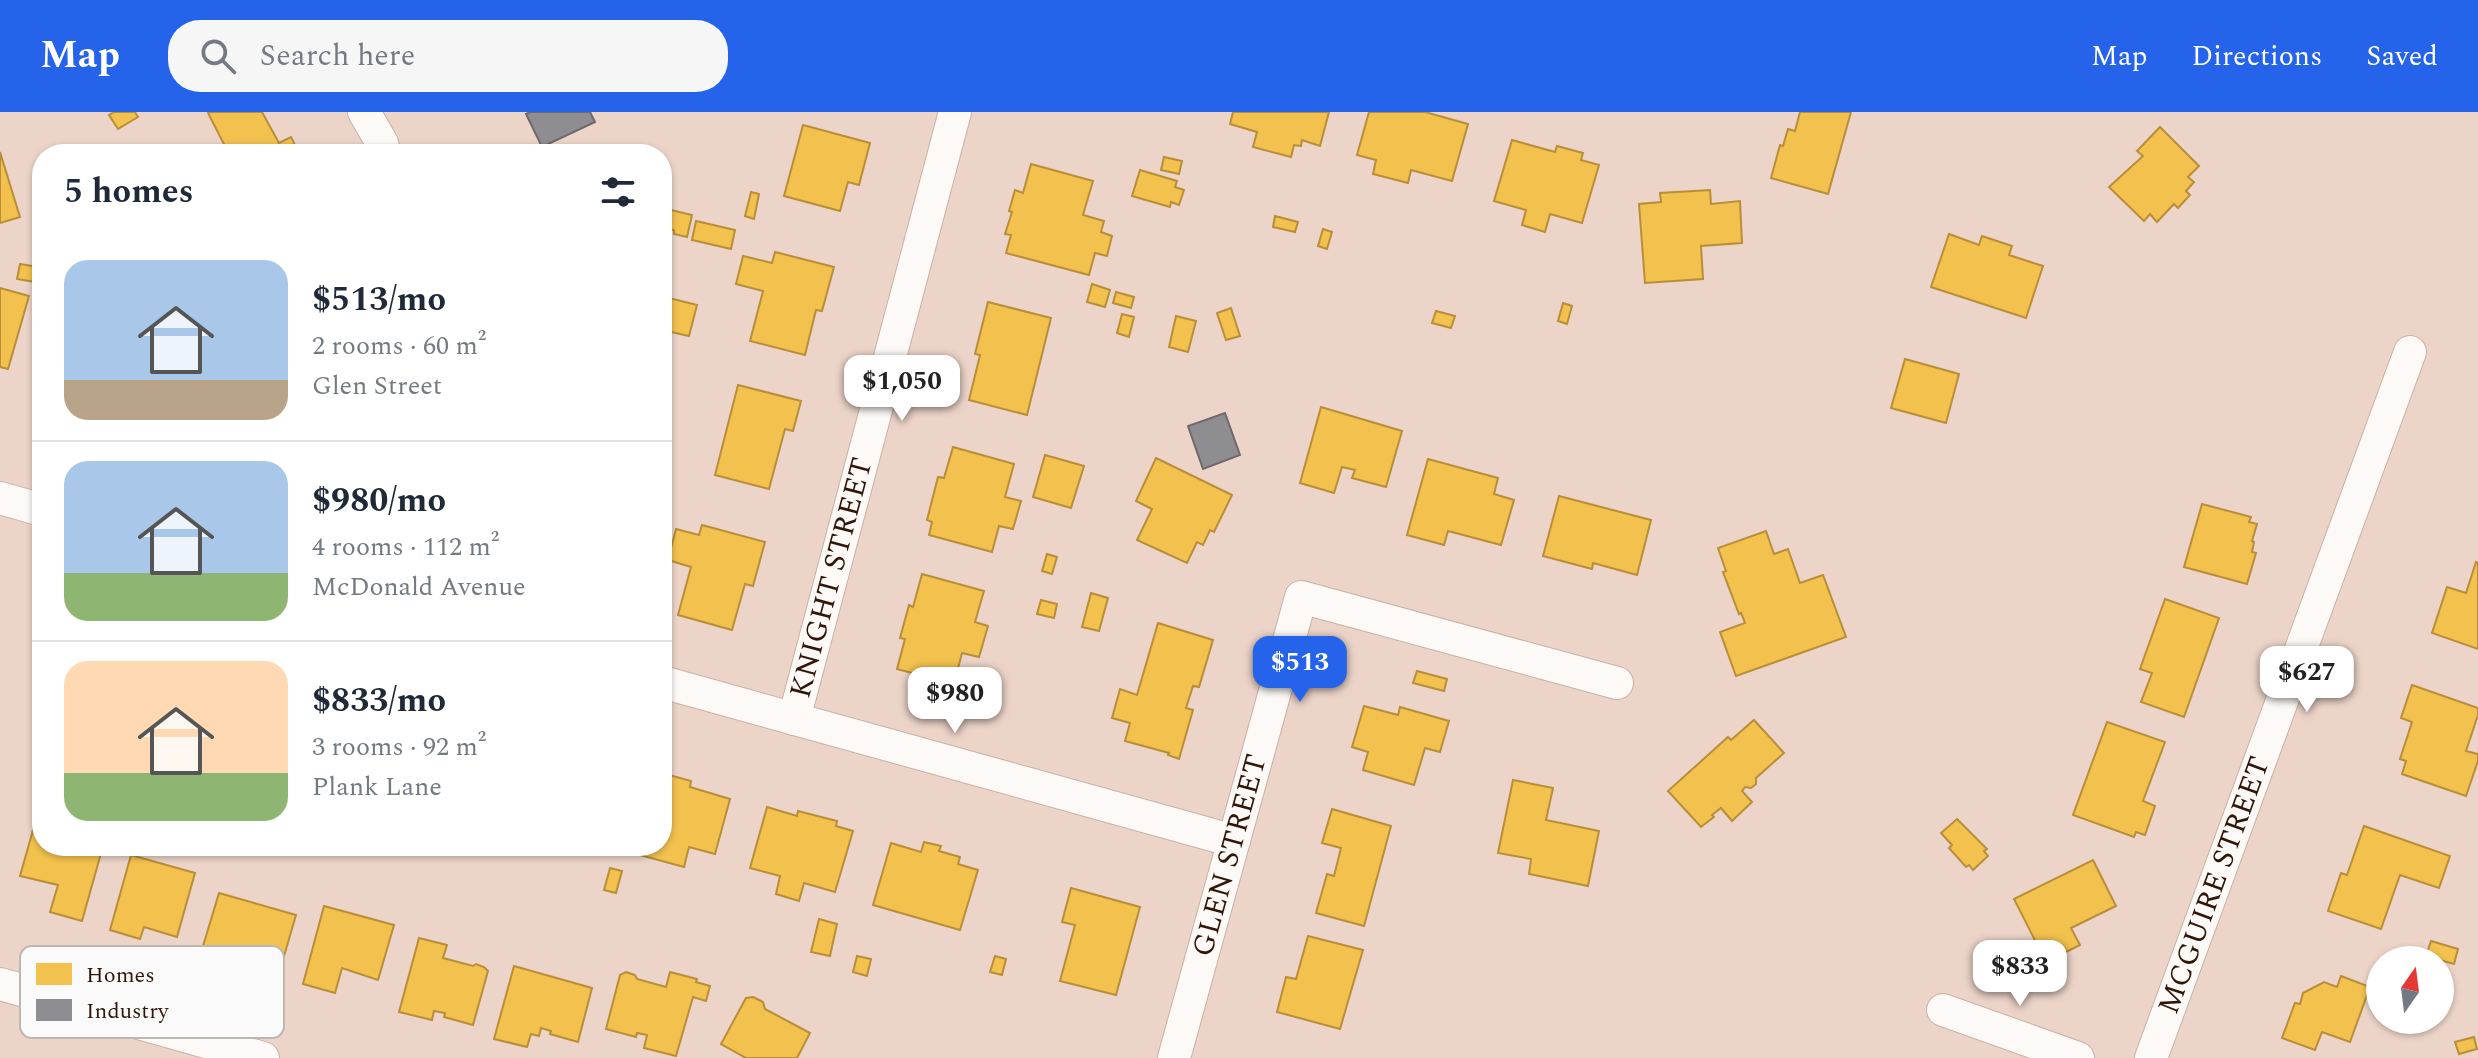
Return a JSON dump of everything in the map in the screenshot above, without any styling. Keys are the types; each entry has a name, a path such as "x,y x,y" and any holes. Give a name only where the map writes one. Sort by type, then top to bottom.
{"street":[{"path":"364,112 382,144"},
{"name":"KNIGHT STREET","path":"794,719 955,112"},
{"name":"MCGUIRE STREET","path":"2151,1058 2410,352"},
{"path":"0,498 32,507"},
{"name":"GLEN STREET","path":"1174,1058 1301,597 1617,683"},
{"path":"672,685 1234,841"},
{"path":"0,984 20,990"},
{"path":"1943,1010 2078,1058"},
{"path":"192,1038 263,1058"}],"building: Homes":[{"path":"114,112 135,112 138,117 118,129 109,115"},
{"path":"262,112 279,143 291,137 294,144 224,144 208,113"},
{"path":"1233,112 1329,112 1320,146 1302,140 1301,146 1294,145 1291,157 1253,147 1257,132 1230,124"},
{"path":"1369,112 1425,112 1468,124 1452,181 1411,170 1408,183 1373,174 1376,160 1357,155"},
{"path":"1800,112 1851,112 1828,194 1771,178 1780,145 1783,146 1788,129 1795,131"},
{"path":"803,125 870,143 859,185 848,182 840,211 784,196"},
{"path":"2160,127 2199,166 2188,177 2194,182 2186,191 2190,195 2178,208 2174,204 2157,222 2150,214 2144,221 2109,187 2143,156 2137,151"},
{"path":"1512,140 1555,152 1557,146 1583,153 1581,160 1599,165 1582,223 1550,214 1545,232 1522,225 1526,210 1494,201"},
{"path":"0,152 20,217 0,223"},
{"path":"1164,157 1182,161 1179,174 1161,170"},
{"path":"1031,164 1093,181 1083,215 1104,221 1101,232 1112,236 1107,256 1095,253 1089,275 1006,253 1011,235 1005,234 1012,212 1009,211 1015,190 1023,193"},
{"path":"1140,170 1177,181 1175,187 1184,190 1179,205 1171,202 1170,207 1132,196"},
{"path":"1710,190 1711,204 1740,201 1742,243 1701,246 1703,279 1645,283 1639,204 1661,202 1660,193"},
{"path":"751,192 759,194 754,219 745,216"},
{"path":"672,210 692,215 687,237 674,234"},
{"path":"1275,216 1298,222 1295,232 1273,227"},
{"path":"696,221 735,230 731,249 692,240"},
{"path":"1323,229 1332,232 1327,249 1318,246"},
{"path":"1949,234 1979,245 1982,236 2012,246 2009,255 2043,266 2026,318 1931,287"},
{"path":"775,252 834,267 822,311 816,310 805,355 750,341 763,291 736,284 743,256 772,263"},
{"path":"20,264 32,266 32,282 17,279"},
{"path":"1092,284 1110,290 1105,307 1087,302"},
{"path":"0,288 29,296 8,369 0,367"},
{"path":"1116,292 1134,297 1131,308 1113,303"},
{"path":"672,299 697,305 689,336 672,332"},
{"path":"988,302 1051,318 1027,415 969,400 980,355 975,354"},
{"path":"1563,303 1572,306 1567,324 1558,321"},
{"path":"1231,308 1240,336 1226,340 1217,313"},
{"path":"1436,311 1455,316 1451,328 1432,323"},
{"path":"1122,314 1134,317 1129,337 1117,333"},
{"path":"1176,316 1196,321 1188,352 1169,347"},
{"path":"1905,359 1959,374 1946,423 1891,408"},
{"path":"738,385 801,401 793,431 785,429 769,489 715,475"},
{"path":"1321,407 1402,431 1386,487 1352,478 1355,470 1342,467 1334,493 1300,483"},
{"path":"953,447 1014,464 1005,497 1021,501 1013,529 999,526 992,552 929,535 932,522 927,520 938,477 944,478"},
{"path":"1045,455 1084,466 1071,508 1033,497"},
{"path":"1156,458 1232,495 1214,532 1210,530 1203,545 1197,542 1187,563 1137,540 1152,509 1136,501"},
{"path":"1428,459 1498,478 1494,494 1514,500 1501,545 1448,531 1444,545 1407,535"},
{"path":"1559,496 1651,520 1637,575 1593,563 1592,569 1543,556"},
{"path":"2202,504 2251,517 2249,522 2257,524 2252,541 2252,552 2256,553 2247,584 2184,567"},
{"path":"702,525 765,542 753,586 745,584 732,630 678,615 691,567 672,561 676,529 699,535"},
{"path":"1766,531 1774,554 1788,549 1800,583 1823,575 1846,637 1736,676 1720,632 1745,623 1723,572 1726,571 1718,548"},
{"path":"1047,554 1057,557 1052,574 1042,571"},
{"path":"2476,562 2478,649 2432,633 2447,587 2466,593"},
{"path":"922,574 984,591 975,622 988,626 979,657 962,653 954,684 897,669 905,639 900,638"},
{"path":"1091,593 1108,598 1099,631 1082,627"},
{"path":"2165,599 2219,618 2184,717 2141,702 2152,673 2140,669"},
{"path":"1041,600 1057,604 1054,618 1037,614"},
{"path":"1158,623 1213,640 1199,687 1193,686 1186,708 1193,710 1179,759 1169,753 1125,741 1130,723 1112,718 1120,689 1137,695"},
{"path":"1417,671 1447,679 1444,691 1413,683"},
{"path":"2412,685 2478,708 2466,751 2478,754 2478,761 2466,796 2402,774 2406,761 2400,759 2412,722 2401,718"},
{"path":"1364,706 1398,715 1400,707 1449,721 1440,752 1425,748 1414,785 1363,770 1368,752 1352,747"},
{"path":"1754,720 1784,753 1756,778 1756,784 1751,788 1745,787 1742,791 1752,802 1732,821 1721,808 1701,827 1668,791 1728,737 1731,740"},
{"path":"2107,722 2165,742 2143,801 2155,806 2145,835 2136,832 2134,837 2073,815"},
{"path":"672,776 691,781 690,787 730,799 715,854 689,847 684,867 644,856 672,856"},
{"path":"1513,780 1553,788 1546,820 1599,831 1588,886 1529,874 1531,859 1498,853"},
{"path":"767,807 797,816 798,811 837,821 836,826 853,831 835,892 804,883 799,901 776,894 780,876 750,868"},
{"path":"1332,809 1391,826 1364,926 1316,913 1327,874 1334,876 1341,848 1322,843"},
{"path":"1957,819 1987,849 1984,851 1988,856 1973,870 1969,865 1966,867 1949,848 1952,845 1941,833"},
{"path":"2364,826 2450,856 2439,888 2400,875 2381,929 2328,911 2341,873 2347,875"},
{"path":"32,834 32,856 100,856 82,921 50,912 58,885 20,876"},
{"path":"924,842 941,846 939,851 960,857 958,864 978,870 960,930 873,905 891,843 921,852"},
{"path":"131,856 195,873 177,937 144,927 140,939 110,930"},
{"path":"2093,860 2116,906 2071,928 2080,945 2046,962 2014,899"},
{"path":"610,868 622,871 616,893 604,890"},
{"path":"1071,888 1140,907 1116,995 1060,981 1075,925 1062,922"},
{"path":"219,893 296,915 284,956 284,946 203,946"},
{"path":"324,906 394,925 378,980 342,968 335,993 303,984"},
{"path":"819,919 837,924 830,956 811,952"},
{"path":"1308,936 1363,950 1340,1029 1277,1012 1286,977 1296,979"},
{"path":"419,938 447,945 443,958 473,966 476,964 488,971 473,1025 434,1011 432,1020 399,1012"},
{"path":"2431,941 2448,946 2429,946"},
{"path":"857,956 871,959 867,976 853,972"},
{"path":"995,956 1006,959 1002,975 990,972"},
{"path":"514,966 592,988 578,1042 550,1034 551,1031 541,1028 539,1036 531,1034 527,1047 494,1039"},
{"path":"626,972 637,979 666,987 670,972 710,986 706,1001 693,997 676,1056 644,1048 647,1035 637,1033 636,1037 606,1029 620,975"},
{"path":"2341,976 2366,985 2366,998 2350,1042 2322,1032 2315,1050 2282,1038 2295,1003 2300,1004 2303,993 2324,982 2337,987"},
{"path":"753,997 763,1002 765,1009 810,1033 797,1058 746,1058 721,1044 746,998"},
{"path":"2474,1037 2477,1049 2459,1054 2455,1042"}],"building: Industry":[{"path":"590,112 595,122 548,144 541,144 526,114"},
{"path":"1225,413 1240,455 1203,469 1188,426"}]}
